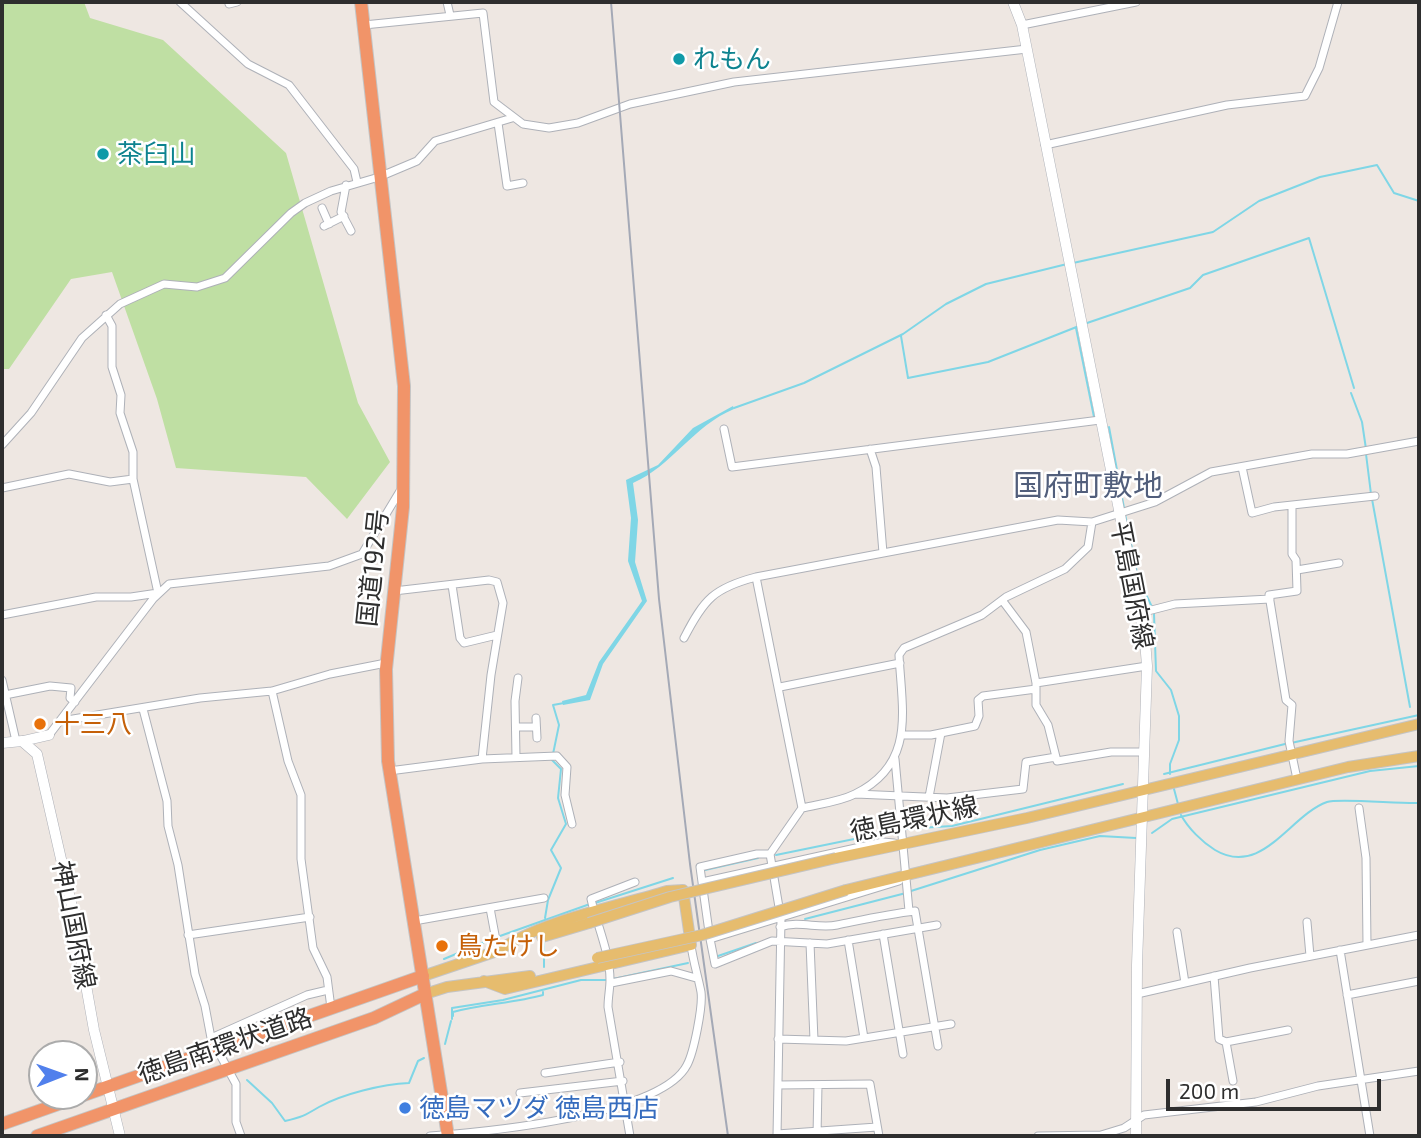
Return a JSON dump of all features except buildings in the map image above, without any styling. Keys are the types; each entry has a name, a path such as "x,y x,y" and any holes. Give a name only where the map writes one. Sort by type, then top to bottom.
{"highway":[{"name":"国道192号","path":"362,2 379,177 404,386 404,484 386,663 389,771 448,1136"},
{"name":"徳島南環状道路","path":"98,1091 213,1043 331,1008 422,976"},
{"name":"徳島南環状道路","path":"37,1136 374,1018 425,994"},
{"name":"徳島南環状道路","path":"2,1124 42,1110"}],"main road":[{"name":"平島国府線","path":"1013,2 1027,48 1100,420 1149,611 1142,789 1136,1136"},
{"name":"徳島環状線","path":"422,976 498,951 591,911 670,897 836,858 901,834 1027,818 1142,789 1290,746 1419,724"},
{"path":"19,741 37,754 50,735"},
{"path":"2,743 50,735"},
{"name":"神山国府線","path":"37,754 72,907 94,1030 120,1136"},
{"name":"徳島環状線","path":"425,994 447,987 529,977 603,960 702,935 846,890 1297,779 1363,764 1419,756"},
{"path":"591,911 667,891 683,890 691,945 603,960"}],"street":[{"path":"180,2 247,64 289,85 354,169 357,182"},
{"path":"447,2 450,15"},
{"path":"1022,25 1136,2"},
{"path":"1045,145 1227,105 1305,96 1319,68 1338,2"},
{"path":"364,25 483,13 494,102 512,118 533,127 549,128 578,123 630,104 734,82 1027,48"},
{"path":"2,445 31,413 71,351 106,315 133,296 164,284 197,287 225,278 291,213 346,186 379,177 417,161 435,141 512,118"},
{"path":"498,123 507,186 523,183"},
{"path":"346,186 341,212 351,231"},
{"path":"322,208 326,225 344,216"},
{"path":"106,315 112,326 113,368 121,395 120,413 133,452 133,479 158,593"},
{"path":"724,429 732,467 1100,420"},
{"path":"684,638 695,615 725,585 1058,520 1092,523 1155,502 1211,472 1312,454 1365,452 1419,441"},
{"path":"870,449 876,467 883,554"},
{"path":"1242,467 1252,513 1373,497"},
{"path":"2,488 69,474 110,482 133,479"},
{"path":"50,735 158,593 169,584 245,573 330,566 362,554 404,484"},
{"path":"1292,506 1292,554 1297,570 1297,591 1269,595 1286,699 1292,705 1290,746 1297,779"},
{"path":"855,794 889,770 895,758 902,735 899,655 904,648 982,615 1002,600 1046,579 1078,558 1087,547 1092,523"},
{"path":"1297,570 1339,563"},
{"path":"756,577 802,808"},
{"path":"394,591 497,582 503,603 482,759"},
{"path":"452,585 454,611 460,638 464,643 497,635"},
{"path":"2,615 96,597 131,597 158,593"},
{"path":"1149,611 1175,604 1270,599"},
{"path":"1002,600 1026,632 1036,686 1036,705 1048,725 1057,761 1111,752 1143,752"},
{"path":"61,721 200,698 272,691 330,674 386,663"},
{"path":"780,687 900,663"},
{"path":"902,735 941,733 975,726 979,716 978,700 983,696 1147,666"},
{"path":"516,757 518,678"},
{"path":"19,741 3,688 71,688 70,698 75,702"},
{"path":"272,691 288,761 301,795 301,859 313,948 327,978 331,1008"},
{"path":"143,709 167,801 167,826 178,865 188,935 213,1043 236,1084 236,1122 242,1136"},
{"path":"516,727 536,722 537,738"},
{"path":"929,797 941,733"},
{"path":"389,771 482,759 553,756 567,767 565,795 572,824"},
{"path":"877,1127 817,1134 777,1135 780,923 770,854 802,808 855,794 947,798 1023,789 1023,766 1026,762 1056,757"},
{"path":"895,758 908,911"},
{"path":"1359,808 1366,858 1367,945"},
{"path":"702,882 883,842 901,834"},
{"path":"770,854 757,854 700,867 709,939 715,964 765,942 848,940 937,925"},
{"path":"709,939 780,923 872,891 906,876"},
{"path":"630,1136 620,1062 608,1007 610,980 591,911 635,882"},
{"path":"414,921 544,898"},
{"path":"490,908 498,951"},
{"path":"780,923 839,925 850,920 915,911 938,1046"},
{"path":"188,935 310,917"},
{"path":"1307,922 1310,956"},
{"path":"1177,932 1175,942 1185,983"},
{"path":"883,934 903,1054"},
{"path":"1137,994 1419,935"},
{"path":"848,940 864,1038"},
{"path":"810,943 814,1040"},
{"path":"430,1136 482,1134 626,1104 663,1087 688,1065 698,1018 701,992 691,945"},
{"path":"1340,950 1370,1136"},
{"path":"610,980 671,971 696,978"},
{"path":"1214,976 1219,1039 1226,1042 1288,1030"},
{"path":"1347,995 1419,981"},
{"path":"213,1043 307,995 328,990"},
{"path":"778,1039 864,1038 951,1024"},
{"path":"1226,1042 1233,1081"},
{"path":"545,1073 620,1062"},
{"path":"556,1071 559,1088"},
{"path":"1038,1136 1112,1135 1136,1119 1170,1111 1256,1102 1293,1091 1419,1071"},
{"path":"520,1093 623,1081"},
{"path":"778,1085 870,1084 878,1136"},
{"path":"817,1134 818,1085"}],"green space":[{"path":"2,2 84,2 90,18 163,40 286,153 358,403 390,462 347,519 306,477 176,468 157,399 112,272 71,279 9,369 2,369"}],"water":[{"path":"733,406 734,409 706,425 659,467 633,483 638,520 635,562 647,601 603,664 590,700 563,705 562,701 586,695 599,662 642,601 628,561 631,518 626,480 658,465 693,428"}],"waterway":[{"path":"1073,263 1213,232 1259,201 1320,177 1377,165 1394,193 1419,201"},
{"path":"1087,323 1190,288 1203,275 1309,238 1354,388"},
{"path":"734,408 804,383 903,334 946,304 986,284 1067,264"},
{"path":"901,336 908,378 988,362 1079,326"},
{"path":"1076,328 1094,417"},
{"path":"1351,393 1362,422 1366,449"},
{"path":"1109,427 1124,508"},
{"path":"1366,454 1371,494"},
{"path":"1372,499 1410,707"},
{"path":"1125,514 1138,578 1153,609"},
{"path":"1154,614 1156,671 1171,690 1179,716 1179,740 1170,764 1170,774"},
{"path":"553,754 559,725 553,705 564,703"},
{"path":"1291,743 1419,715"},
{"path":"1164,774 1285,744"},
{"path":"545,918 548,900 561,868 551,850 566,824 558,798 561,769 551,759"},
{"path":"1152,833 1172,819 1370,771 1419,766"},
{"path":"903,829 952,826 1123,784"},
{"path":"1174,789 1178,804"},
{"path":"1181,815 1205,843 1232,857 1261,851 1313,809 1327,802 1419,803"},
{"path":"776,855 898,830"},
{"path":"911,891 1040,850 1100,836 1136,838"},
{"path":"705,870 758,858"},
{"path":"595,903 673,878"},
{"path":"805,919 906,893"},
{"path":"500,936 590,904"},
{"path":"444,959 494,938"},
{"path":"544,943 544,967"},
{"path":"718,956 756,943"},
{"path":"613,979 688,963"},
{"path":"452,1019 452,1008 503,1000 581,980 607,980"},
{"path":"453,1016 453,1012 532,998 543,995 543,992"},
{"path":"445,1044 451,1021"},
{"path":"247,1080 272,1103 285,1121 303,1116 328,1102 351,1094 409,1083 418,1061 424,1058"}],"railway":[{"path":"611,2 659,599 690,864 728,1136"}],"place":[{"name":"れもん","path":"679,59"},
{"name":"茶臼山","path":"103,154"},
{"name":"十三八","path":"40,724"},
{"name":"鳥たけし","path":"442,946"},
{"name":"徳島マツダ 徳島西店","path":"405,1108"}],"district":[{"name":"国府町敷地","path":"1088,486"}]}
